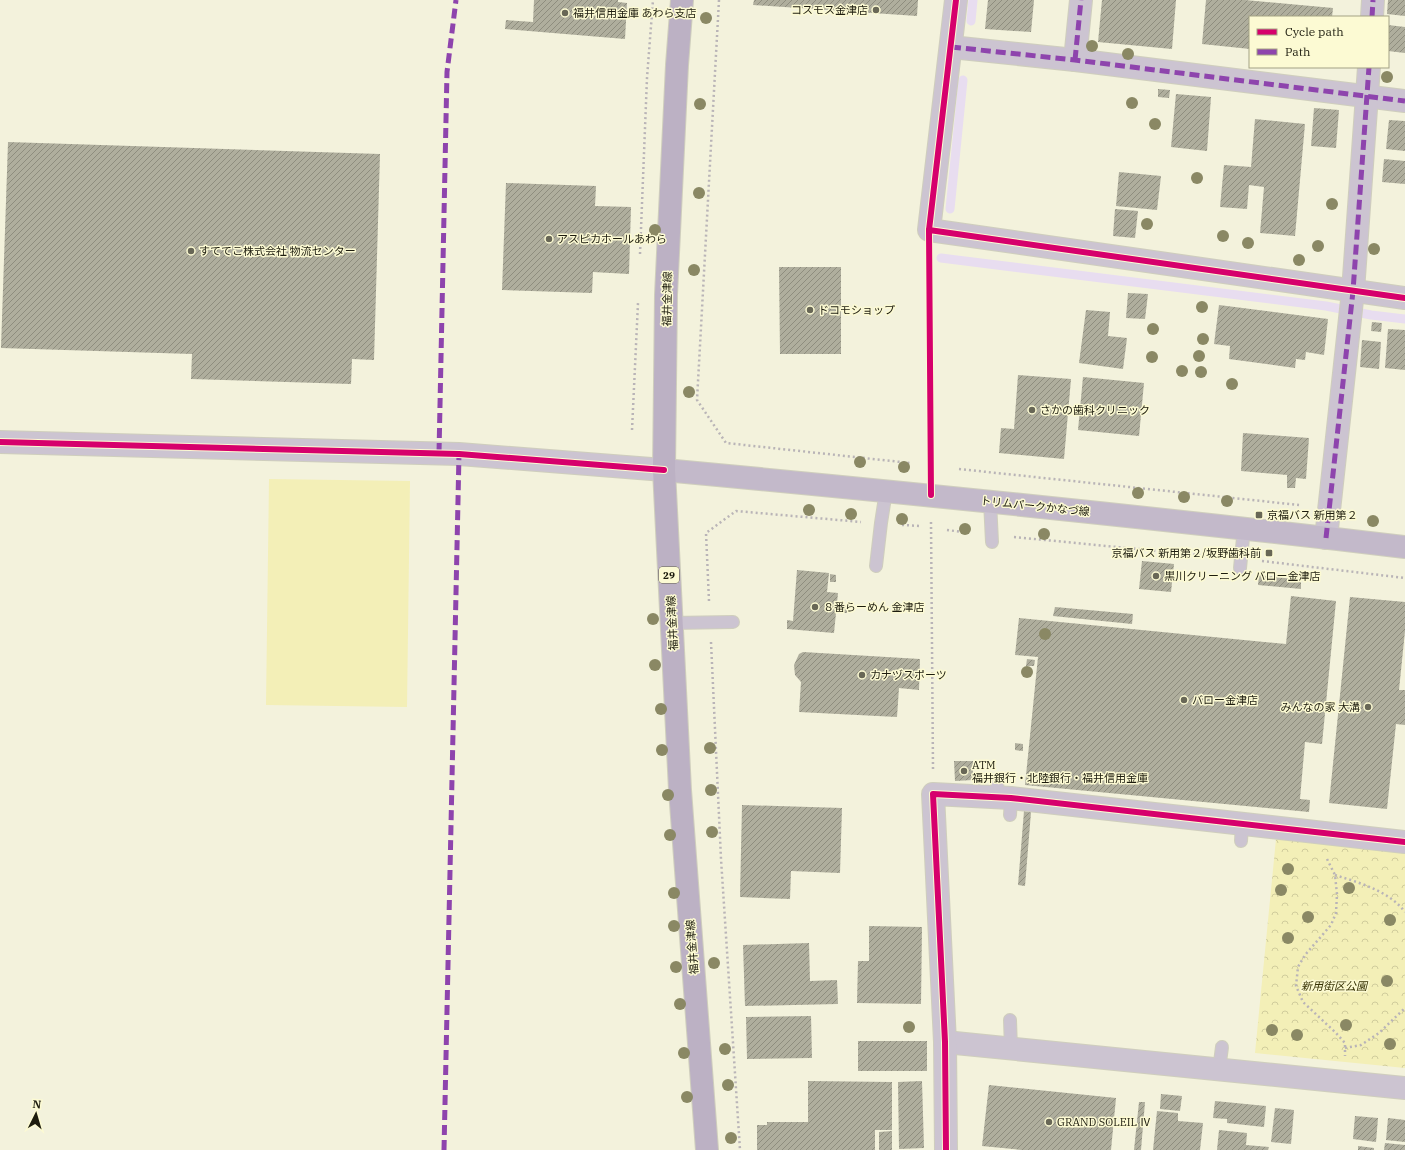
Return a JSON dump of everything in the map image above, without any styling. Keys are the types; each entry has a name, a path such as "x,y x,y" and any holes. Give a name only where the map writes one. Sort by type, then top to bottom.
{"main road":[{"name":"福井金津線","path":"682,0 676,88 666,295 664,470 680,790 707,1150"},
{"name":"トリムパークかなづ線","path":"664,470 886,490 1244,528 1405,547"}],"street":[{"path":"956,0 929,230 1405,298"},
{"path":"1075,60 1081,0"},
{"path":"1372,16 1373,0"},
{"path":"951,47 1075,60 1405,101"},
{"path":"1326,538 1353,291 1369,68"},
{"path":"0,442 459,454 664,470"},
{"path":"946,1150 945,1042 933,794 1004,797 1241,833 1327,833 1405,842"},
{"path":"945,1042 1405,1088"}],"lane":[{"path":"876,566 886,490"},
{"path":"990,502 992,538"},
{"path":"1240,564 1244,528"},
{"path":"672,623 733,622"},
{"path":"1010,1020 1011,1049"},
{"path":"1219,1070 1222,1047"}],"path":[{"path":"719,0 697,400 726,443 910,463"},
{"path":"959,469 1299,505"},
{"path":"931,495 933,794"},
{"path":"740,1150 721,858 706,533 736,511 881,524 921,526"},
{"path":"947,530 992,538 1240,564 1405,578"},
{"path":"1327,833 1325,856 1335,875 1337,894 1336,913 1331,926 1305,955 1298,967 1296,986 1303,1002 1345,1043 1342,1082"},
{"path":"1335,875 1362,883 1384,894 1399,904 1405,912"},
{"path":"1345,1048 1361,1044 1379,1033 1405,1008"}],"green space":[{"path":"269,479 410,481 407,707 266,705"},
{"name":"新用街区公園","path":"1276,839 1405,852 1405,1068 1255,1053"}],"building":[{"path":"534,0 618,0 618,2 627,3 625,39 505,29 506,20 533,22"},
{"name":"コスモス金津店","path":"754,0 918,0 917,16 753,5"},
{"path":"988,0 1034,0 1031,32 985,29"},
{"path":"1102,0 1176,0 1172,49 1098,42"},
{"path":"1206,0 1245,0 1333,8 1332,16 1249,16 1249,49 1202,44"},
{"path":"1388,0 1405,0 1405,16 1387,14"},
{"path":"1389,25 1405,27 1405,53 1389,51"},
{"path":"1158,89 1170,90 1169,98 1158,97"},
{"path":"1176,94 1211,97 1207,151 1171,147"},
{"path":"1314,108 1339,110 1336,148 1311,146"},
{"path":"1255,119 1305,124 1295,236 1260,233 1264,187 1249,185 1247,209 1220,207 1224,165 1251,167"},
{"path":"1389,120 1405,121 1405,151 1386,149"},
{"name":"すててこ株式会社 物流センター","path":"8,142 380,154 374,360 352,359 351,384 191,379 192,354 1,348"},
{"path":"1384,159 1405,161 1405,184 1382,182"},
{"path":"1119,172 1161,176 1157,210 1116,206"},
{"name":"アスピカホールあわら","path":"506,183 596,186 595,206 631,207 629,274 593,272 592,293 502,290"},
{"path":"1115,209 1138,211 1135,238 1113,236"},
{"name":"ドコモショップ","path":"779,267 841,267 841,354 780,354"},
{"path":"1128,293 1148,294 1145,319 1126,318"},
{"path":"1219,305 1328,319 1324,355 1306,352 1305,360 1296,359 1295,368 1229,359 1230,346 1214,344"},
{"path":"1086,310 1110,312 1108,336 1127,338 1123,369 1079,363"},
{"path":"1372,322 1382,323 1381,332 1371,331"},
{"path":"1388,329 1405,330 1405,370 1385,368"},
{"path":"1362,340 1381,342 1379,369 1360,367"},
{"name":"さかの歯科クリニック","path":"1018,375 1071,379 1064,459 999,453 1001,428 1014,429"},
{"path":"1083,377 1144,383 1139,436 1078,430"},
{"path":"1243,433 1309,438 1306,479 1296,478 1295,488 1287,488 1287,475 1241,471"},
{"name":"黒川クリーニング バロー金津店","path":"1142,561 1174,564 1171,592 1139,589"},
{"name":"８番らーめん 金津店","path":"797,570 829,573 827,592 838,593 834,633 787,629 787,620 793,621"},
{"path":"830,574 836,575 836,582 830,582"},
{"path":"1259,575 1301,580 1301,589 1258,585"},
{"name":"バロー金津店","path":"1291,596 1336,601 1322,744 1305,742 1300,799 1310,800 1309,812 1025,785 1038,657 1015,655 1019,618 1286,644"},
{"name":"みんなの家 大溝","path":"1350,597 1405,602 1405,631 1399,690 1405,690 1405,725 1396,724 1387,809 1329,803"},
{"path":"842,605 848,606 847,613 841,613"},
{"path":"1055,607 1133,614 1132,624 1053,616"},
{"path":"803,652 920,659 919,690 899,688 897,717 799,712 801,682 795,675 794,665 799,654"},
{"path":"1027,659 1035,660 1034,666 1026,666"},
{"path":"1015,743 1023,744 1023,751 1015,750"},
{"name":"ATM 福井銀行・北陸銀行・福井信用金庫","path":"954,761 973,761 973,780 955,781"},
{"path":"742,805 842,808 840,873 791,871 790,899 740,897"},
{"path":"1024,811 1031,812 1025,886 1018,885"},
{"path":"869,926 922,927 921,1004 857,1003 858,961 869,961"},
{"path":"809,943 810,981 837,980 838,1004 745,1006 743,945"},
{"path":"811,1016 812,1058 747,1059 746,1017"},
{"path":"858,1041 927,1041 927,1071 858,1071"},
{"path":"808,1081 892,1082 892,1130 875,1130 875,1150 757,1150 757,1125 767,1125 767,1122 808,1122"},
{"path":"922,1081 924,1148 899,1149 898,1082"},
{"name":"GRAND SOLEIL Ⅳ","path":"989,1085 1116,1098 1111,1150 1022,1150 982,1146"},
{"path":"1161,1094 1182,1096 1180,1111 1160,1109"},
{"path":"1215,1101 1266,1106 1264,1127 1227,1123 1227,1119 1213,1118"},
{"path":"1139,1102 1145,1102 1141,1150 1134,1150"},
{"path":"1275,1108 1294,1110 1291,1144 1271,1142"},
{"path":"1157,1111 1178,1113 1178,1121 1203,1123 1200,1150 1153,1150"},
{"path":"1355,1116 1378,1118 1376,1142 1353,1139"},
{"path":"1388,1118 1405,1120 1405,1142 1386,1140"},
{"path":"1219,1130 1247,1133 1246,1145 1269,1147 1268,1150 1217,1150"},
{"path":"892,1131 892,1150 879,1150 879,1132"},
{"path":"1385,1143 1405,1145 1405,1150 1384,1150"},
{"path":"1358,1146 1374,1148 1374,1150 1358,1150"}],"waterway":[{"path":"971,21 973,0"},
{"path":"950,209 963,80"},
{"path":"941,258 1326,306 1371,315 1405,319"}],"marked path":[{"path":"439,453 447,72 456,0"},
{"path":"1075,60 1081,0"},
{"path":"1372,16 1373,0"},
{"path":"951,47 1075,60 1405,101"},
{"path":"1326,538 1353,291 1369,68"},
{"path":"444,1150 459,454"}],"cycle path":[{"path":"956,0 929,230 1405,298"},
{"path":"929,230 931,495"},
{"path":"0,442 459,454 664,470"},
{"path":"946,1150 945,1042 933,794 1011,798 1405,842"}],"place":[{"name":"コスモス金津店","path":"876,10"},
{"name":"福井信用金庫 あわら支店","path":"565,13"},
{"name":"アスピカホールあわら","path":"549,239"},
{"name":"すててこ株式会社 物流センター","path":"191,251"},
{"name":"ドコモショップ","path":"810,310"},
{"name":"さかの歯科クリニック","path":"1032,410"},
{"name":"京福バス 新用第２","path":"1259,515"},
{"name":"京福バス 新用第２/坂野歯科前","path":"1269,553"},
{"name":"黒川クリーニング バロー金津店","path":"1156,576"},
{"name":"８番らーめん 金津店","path":"815,607"},
{"name":"カナヅスポーツ","path":"862,675"},
{"name":"バロー金津店","path":"1184,700"},
{"name":"みんなの家 大溝","path":"1368,707"},
{"name":"ATM 福井銀行・北陸銀行・福井信用金庫","path":"964,771"},
{"name":"GRAND SOLEIL Ⅳ","path":"1049,1122"}]}
